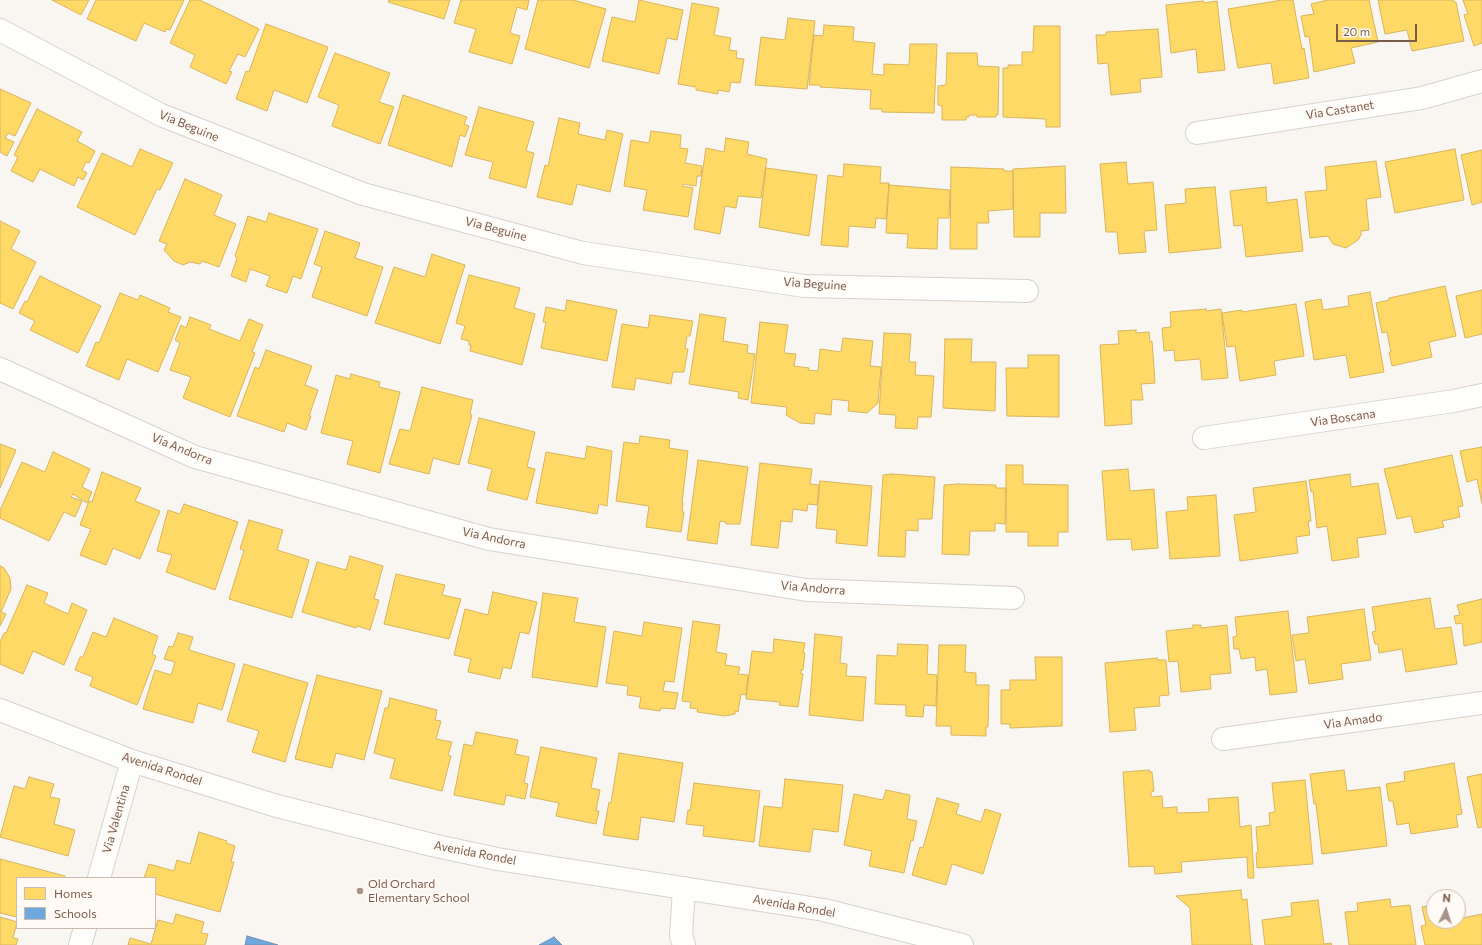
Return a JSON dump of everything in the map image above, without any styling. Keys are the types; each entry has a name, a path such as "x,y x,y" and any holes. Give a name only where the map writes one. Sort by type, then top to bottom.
{"street":[{"name":"Via Beguine","path":"0,30 161,115 363,194 583,253 804,286 1027,291"},
{"name":"Via Castanet","path":"1197,133 1422,98 1482,81"},
{"name":"Via Andorra","path":"0,369 195,457 489,539 807,590 1013,598"},
{"name":"Via Boscana","path":"1204,438 1454,402 1482,394"},
{"name":"Via Amado","path":"1223,739 1482,703"},
{"name":"Avenida Rondel","path":"0,710 132,761 277,806 432,845 497,859 824,910 898,937 962,945"},
{"name":"Via Valentina","path":"99,877 132,761"},
{"path":"684,888 681,936 684,945"},
{"path":"80,945 85,929"}],"building: Homes":[{"path":"52,0 89,0 81,15"},
{"path":"96,0 184,0 170,30 166,29 165,32 144,23 136,41 87,19"},
{"path":"190,0 200,0 259,29 245,57 238,54 229,71 232,72 226,84 190,67 195,55 170,43"},
{"path":"389,0 450,0 444,19 388,2"},
{"path":"461,0 529,0 527,10 517,7 510,33 520,36 512,64 469,52 476,29 454,23"},
{"path":"538,0 573,0 606,9 589,68 525,49"},
{"path":"639,0 683,10 677,40 667,38 659,74 602,61 612,17 635,22"},
{"path":"1282,0 1293,0 1309,78 1274,84 1271,63 1238,68 1228,9"},
{"path":"1328,0 1369,0 1378,42 1351,48 1355,63 1314,72 1309,36 1305,37 1301,16 1314,14 1311,4"},
{"path":"1378,0 1453,0 1456,2 1464,41 1412,51 1407,30 1385,34"},
{"path":"1463,0 1482,0 1482,43 1474,46 1464,15 1468,14"},
{"path":"1203,1 1203,3 1217,1 1225,70 1198,73 1196,49 1171,53 1166,5"},
{"path":"692,3 719,8 714,35 731,38 729,50 737,51 736,58 744,59 740,83 731,82 729,92 718,90 718,94 696,90 696,87 678,84"},
{"path":"788,18 815,21 807,89 755,85 761,37 785,40"},
{"path":"266,24 328,47 307,103 274,90 267,111 236,99 246,71 249,72"},
{"path":"824,25 854,27 853,41 875,43 872,74 884,75 884,64 909,65 910,44 937,44 934,113 882,112 882,109 870,109 871,90 809,85 814,35 823,36"},
{"path":"1034,26 1060,26 1060,127 1046,127 1046,119 1003,117 1003,68 1008,68 1008,65 1022,65 1022,52 1033,52"},
{"path":"1158,29 1162,77 1140,79 1141,92 1111,95 1108,63 1098,64 1096,35 1106,35 1106,32"},
{"path":"335,53 390,73 379,102 394,107 380,144 332,126 339,105 318,97"},
{"path":"947,53 977,53 978,66 999,67 998,115 996,114 996,117 977,117 977,115 969,115 969,117 966,117 966,120 942,120 942,106 938,105 938,86 946,85"},
{"path":"0,89 31,103 15,136 8,133 5,138 14,142 7,156 0,152"},
{"path":"403,95 467,117 464,124 469,126 465,137 460,135 452,167 388,145"},
{"path":"479,107 534,122 526,151 534,153 526,188 489,178 493,162 465,155"},
{"path":"37,109 82,132 77,141 95,151 89,163 86,162 82,170 87,173 83,180 78,177 74,186 40,169 33,182 11,171 18,157 14,155"},
{"path":"559,118 580,123 578,134 605,140 607,130 623,134 610,192 577,184 572,205 537,197 545,165 548,166"},
{"path":"651,131 681,135 680,148 688,149 685,163 702,166 701,176 697,176 696,186 683,184 682,186 693,188 688,217 643,210 647,190 624,186 631,140 649,143"},
{"path":"726,138 749,142 747,154 767,159 761,198 738,196 736,208 725,206 720,234 694,229 706,148 724,152"},
{"path":"140,149 173,163 160,190 157,189 135,235 77,207 102,153 132,167"},
{"path":"1455,149 1464,200 1395,213 1385,162"},
{"path":"1482,150 1482,202 1472,205 1461,155"},
{"path":"1376,161 1381,197 1366,199 1369,230 1361,231 1361,235 1358,240 1346,248 1333,244 1328,236 1310,238 1305,192 1327,190 1325,167"},
{"path":"1126,162 1128,184 1153,182 1157,230 1144,231 1146,252 1119,254 1117,232 1106,232 1100,164"},
{"path":"844,164 881,167 880,183 889,183 886,219 876,218 875,228 849,226 848,247 821,245 828,175 843,177"},
{"path":"1065,166 1066,213 1040,213 1040,237 1014,237 1013,169"},
{"path":"951,167 1004,169 1004,171 1013,171 1013,209 988,211 989,223 977,223 977,249 950,249"},
{"path":"766,168 817,175 809,236 759,227"},
{"path":"185,179 222,195 214,215 236,224 219,267 202,261 200,264 190,262 183,265 174,261 164,250 167,244 159,241"},
{"path":"889,185 950,190 949,218 938,218 937,249 907,248 908,234 886,233"},
{"path":"1215,187 1221,248 1169,253 1165,205 1186,203 1185,189"},
{"path":"1266,187 1267,203 1297,199 1303,251 1246,257 1242,225 1234,226 1230,191"},
{"path":"269,213 318,229 301,279 293,276 287,293 266,286 270,276 250,269 246,282 231,276 237,258 235,256 248,216 266,222"},
{"path":"0,221 20,231 11,249 36,262 13,309 0,303"},
{"path":"325,231 360,243 355,258 383,267 367,316 312,297 322,267 314,264"},
{"path":"432,254 465,265 440,344 375,323 394,267 425,277"},
{"path":"469,275 520,288 514,308 535,314 522,365 470,351 471,345 469,345 469,341 461,339 465,326 456,323"},
{"path":"40,276 101,306 78,353 30,330 35,321 19,313 25,301 27,302"},
{"path":"1445,286 1456,336 1429,342 1432,357 1392,366 1387,332 1382,333 1376,303 1389,300 1389,298"},
{"path":"1482,290 1482,334 1465,338 1456,296"},
{"path":"1370,292 1384,372 1350,378 1346,355 1314,360 1305,302 1321,299 1323,310 1349,306 1348,296"},
{"path":"120,293 138,300 140,295 170,308 168,312 181,317 158,372 127,359 119,380 86,366 96,342 99,343"},
{"path":"567,300 617,310 607,361 541,348 546,322 543,322 546,307 565,311"},
{"path":"1296,304 1304,356 1274,361 1276,375 1240,381 1235,346 1227,347 1222,313 1242,310 1242,312"},
{"path":"1206,309 1206,311 1221,309 1228,378 1202,380 1200,359 1175,361 1174,350 1164,351 1162,328 1171,327 1170,312"},
{"path":"700,314 726,318 723,341 748,345 747,353 755,354 748,400 738,398 739,392 689,384"},
{"path":"650,315 693,321 690,336 687,336 685,349 688,349 684,372 673,372 671,384 636,378 634,390 612,387 622,324 648,328"},
{"path":"190,317 211,325 209,329 240,341 249,319 263,325 252,352 255,353 230,417 183,398 191,377 170,370 180,343 175,340 181,325 186,328"},
{"path":"760,322 788,325 784,353 796,354 794,366 809,368 808,370 818,371 820,349 841,352 843,338 873,341 870,366 881,367 878,403 867,413 848,411 849,401 832,399 831,415 815,413 814,424 800,423 786,415 787,407 751,403"},
{"path":"1136,330 1136,333 1149,332 1150,342 1152,341 1155,383 1141,384 1143,400 1131,400 1132,424 1105,426 1100,345 1119,344 1118,331"},
{"path":"884,333 911,334 909,362 916,362 915,375 934,376 931,417 918,417 917,429 895,428 896,415 879,414"},
{"path":"945,339 972,339 971,362 996,362 995,411 943,408"},
{"path":"266,350 312,366 305,385 318,390 306,430 287,423 284,432 237,416 255,367 259,369"},
{"path":"1028,355 1059,355 1059,417 1007,416 1006,368 1028,368"},
{"path":"351,374 380,382 379,387 400,392 380,473 347,464 353,441 321,433 336,375 350,379"},
{"path":"422,387 473,400 470,414 472,415 459,465 433,458 429,474 389,464 400,429 410,431"},
{"path":"479,418 535,432 527,467 535,469 527,500 487,490 492,469 468,463"},
{"path":"640,436 670,440 669,448 688,451 682,503 682,512 684,512 681,532 646,527 649,506 616,501 624,442 639,444"},
{"path":"0,444 16,450 0,488"},
{"path":"587,446 612,451 607,506 599,504 597,514 536,503 546,452 585,459"},
{"path":"1482,447 1482,504 1477,479 1467,482 1460,451"},
{"path":"53,452 90,469 82,487 92,492 87,503 73,494 71,497 82,501 75,517 64,512 49,541 0,518 0,510 22,462 45,472"},
{"path":"1452,455 1463,506 1458,507 1460,517 1442,521 1444,527 1415,533 1411,516 1397,519 1384,469"},
{"path":"698,460 748,467 740,524 726,524 726,522 720,521 717,544 687,540"},
{"path":"760,463 812,469 810,484 819,485 817,505 808,504 807,511 793,509 792,522 781,521 778,548 751,545"},
{"path":"1006,465 1023,465 1023,484 1068,485 1068,532 1058,532 1058,546 1028,546 1028,532 1006,532"},
{"path":"1128,469 1130,491 1154,489 1158,548 1132,550 1131,539 1107,540 1102,471"},
{"path":"102,472 141,488 135,501 160,511 140,559 113,548 106,565 80,555 91,529 80,525 89,501 92,502"},
{"path":"892,474 935,477 932,519 918,519 918,531 906,530 905,557 878,556 883,475"},
{"path":"1350,474 1351,487 1378,483 1386,534 1357,538 1359,557 1332,561 1327,526 1317,528 1313,491 1311,492 1309,480"},
{"path":"820,481 872,486 867,546 836,543 837,530 816,528"},
{"path":"1306,481 1311,521 1308,521 1310,535 1296,537 1298,553 1240,561 1234,515 1256,512 1253,488"},
{"path":"944,485 996,485 996,488 1006,488 1005,524 995,523 995,531 970,531 969,555 942,554"},
{"path":"1216,495 1220,556 1170,559 1166,512 1188,510 1187,497"},
{"path":"184,504 238,522 215,590 166,572 172,555 157,551 168,510 180,514"},
{"path":"249,520 283,530 277,550 309,560 292,618 229,599 244,550 240,549"},
{"path":"350,556 383,566 374,599 379,600 370,630 357,626 356,628 302,612 317,562 346,570"},
{"path":"0,566 4,568 10,578 11,589 1,612 6,614 0,626"},
{"path":"396,574 445,585 442,595 461,599 449,639 384,624"},
{"path":"27,585 48,593 44,603 68,614 72,603 87,610 64,665 33,651 23,674 0,664 0,642 4,633 6,633"},
{"path":"493,592 537,602 529,634 520,632 511,669 503,667 500,679 468,672 471,659 454,655 465,609 488,615"},
{"path":"543,593 578,598 574,622 606,627 597,687 532,677"},
{"path":"1430,598 1435,629 1451,627 1457,664 1406,672 1402,649 1379,653 1378,644 1375,644 1372,632 1376,631 1372,607"},
{"path":"1482,599 1482,642 1464,646 1462,623 1456,624 1454,616 1460,615 1457,605"},
{"path":"1364,609 1371,660 1341,664 1343,679 1309,684 1305,659 1296,661 1292,635 1309,633 1307,617"},
{"path":"1288,611 1297,692 1270,695 1267,669 1256,671 1255,657 1241,659 1239,649 1234,649 1233,637 1237,636 1235,617"},
{"path":"114,618 158,636 152,654 156,656 137,705 90,686 93,677 75,670 80,657 83,657 93,632 106,637"},
{"path":"693,621 720,625 716,652 727,654 725,665 740,667 738,674 748,675 746,695 741,694 738,712 735,711 735,714 725,716 697,712 698,709 690,708 691,702 682,701"},
{"path":"644,622 682,628 674,682 665,681 663,691 678,693 675,709 661,708 660,711 639,708 641,697 627,695 628,686 606,683 614,631 642,636"},
{"path":"1193,625 1201,625 1201,628 1227,625 1231,673 1210,675 1211,689 1181,692 1178,661 1169,662 1166,631 1193,628"},
{"path":"178,633 193,637 189,650 235,664 222,710 198,703 193,723 143,709 155,670 171,675 175,662 164,659 169,646 173,647"},
{"path":"815,634 842,637 840,663 847,664 846,676 866,677 863,721 809,715"},
{"path":"774,639 805,643 803,653 805,653 803,670 801,670 801,674 803,674 798,707 779,705 780,702 746,699 752,651 773,653"},
{"path":"898,644 928,645 927,674 937,675 936,706 924,705 923,717 906,716 906,705 875,704 877,655 897,656"},
{"path":"939,645 966,645 965,672 976,673 976,685 989,685 988,727 986,727 986,736 951,735 951,726 936,726"},
{"path":"1035,657 1062,657 1062,726 1010,728 1010,724 1001,724 1001,690 1010,690 1010,680 1036,680"},
{"path":"1157,658 1157,660 1166,660 1169,695 1159,696 1160,706 1134,708 1136,730 1110,732 1105,663"},
{"path":"244,664 308,683 285,762 252,752 259,731 227,721"},
{"path":"317,675 382,691 364,760 336,753 332,768 295,759"},
{"path":"390,698 437,710 435,720 441,721 436,739 452,742 448,755 451,756 442,791 390,778 395,759 374,753 385,708 388,708"},
{"path":"476,732 518,740 515,754 529,757 524,783 528,784 525,799 506,795 504,805 454,795 464,744 473,746"},
{"path":"541,747 597,758 591,788 600,790 596,811 599,811 596,824 556,816 559,803 530,797"},
{"path":"619,753 683,763 674,822 641,817 638,840 603,835 609,802 611,803"},
{"path":"1454,763 1462,814 1456,815 1458,827 1411,834 1409,823 1397,825 1393,801 1389,801 1386,784 1405,781 1404,772"},
{"path":"1149,770 1149,772 1152,772 1154,791 1151,792 1151,797 1162,796 1163,808 1177,807 1177,813 1209,812 1208,799 1238,797 1240,827 1251,825 1254,878 1248,878 1247,857 1181,862 1182,872 1155,874 1154,866 1129,867 1123,772"},
{"path":"1344,770 1347,791 1380,787 1387,846 1322,854 1316,804 1314,804 1310,774"},
{"path":"1482,774 1482,827 1478,828 1467,777"},
{"path":"29,777 54,784 50,797 60,799 54,824 75,830 68,856 0,837 14,786 25,789"},
{"path":"785,779 843,785 838,832 813,829 810,852 759,846 764,806 782,808"},
{"path":"1305,780 1313,864 1257,868 1256,853 1258,853 1256,827 1270,825 1269,813 1275,812 1272,783"},
{"path":"694,783 760,791 754,842 703,836 704,826 686,824 688,810 690,811"},
{"path":"886,790 910,795 907,819 917,821 913,841 911,840 904,873 869,866 872,851 844,845 854,794 883,800"},
{"path":"937,798 959,804 956,814 981,822 985,809 1001,814 983,874 952,864 946,885 912,875 920,847 923,848"},
{"path":"199,832 227,841 226,843 235,846 231,862 234,862 220,912 156,894 156,877 144,877 149,864 174,871 177,860 190,864"},
{"path":"0,859 65,876 16,877 16,917 0,913"},
{"path":"1241,890 1242,900 1247,899 1251,944 1253,945 1192,945 1190,908 1176,896"},
{"path":"1390,899 1391,907 1410,905 1416,945 1349,945 1345,912 1358,911 1357,903"},
{"path":"1318,900 1324,944 1331,943 1332,945 1265,945 1262,920 1292,916 1291,903"},
{"path":"1426,906 1426,925 1422,907"},
{"path":"176,914 204,922 201,933 208,934 205,945 128,945 130,938 151,944 158,920 173,924"},
{"path":"1482,914 1482,945 1425,945 1421,926 1426,925 1426,929 1466,929 1466,917"},
{"path":"0,917 16,922 13,938 18,939 16,945 0,945"}],"building: Schools":[{"path":"247,936 278,945 245,945"},
{"path":"554,937 562,945 539,945"}],"place":[{"name":"Old Orchard Elementary School","path":"360,891"}]}
